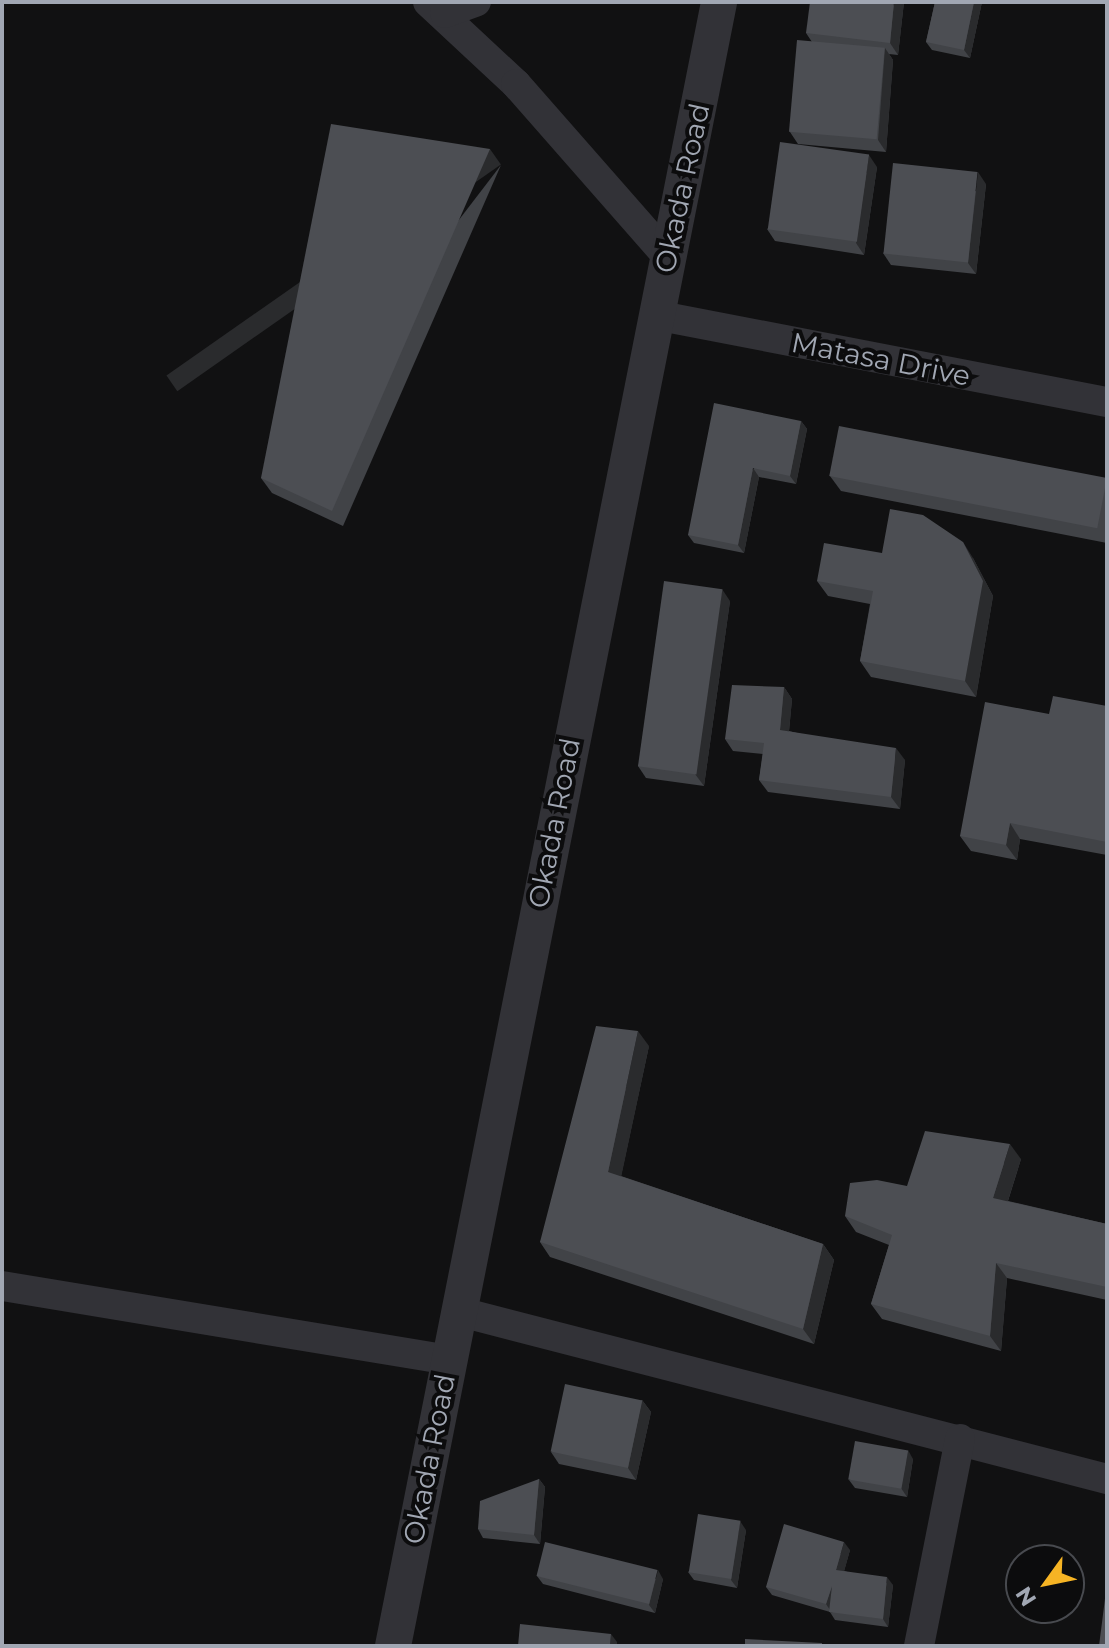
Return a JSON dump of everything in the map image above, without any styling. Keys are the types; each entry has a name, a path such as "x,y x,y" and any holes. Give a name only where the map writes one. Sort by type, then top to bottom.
{"street":[{"path":"437,8 476,2"},
{"name":"Okada Road","path":"393,1646 717,3"},
{"path":"437,8 516,84 668,257"},
{"name":"Matasa Drive","path":"655,315 1107,402"},
{"path":"2,1286 448,1360"},
{"path":"457,1311 1107,1479"},
{"path":"919,1646 960,1439"}],"building":[{"path":"810,2 894,2 890,43 806,33"},
{"path":"935,2 974,2 964,50 926,42"},
{"path":"797,40 885,48 877,139 789,132"},
{"path":"331,124 490,149 332,511 261,478"},
{"path":"780,142 869,155 857,242 768,229"},
{"path":"893,163 978,172 968,262 883,254"},
{"path":"714,403 801,421 790,476 753,468 738,545 688,535"},
{"path":"839,426 1107,478 1097,528 829,476"},
{"path":"890,509 923,515 963,542 983,581 965,681 860,661 873,591 817,581 824,543 882,553"},
{"path":"664,581 722,589 696,774 638,766"},
{"path":"732,685 784,687 780,730 896,748 891,797 759,780 764,743 725,739"},
{"path":"1053,696 1107,706 1107,842 1010,823 1006,845 960,836 985,702 1049,714"},
{"path":"596,1026 638,1031 608,1172 823,1244 803,1329 540,1242"},
{"path":"925,1131 1010,1144 993,1198 1107,1224 1107,1287 996,1263 990,1336 871,1304 892,1235 845,1216 850,1183 877,1180 907,1186"},
{"path":"565,1384 642,1400 628,1468 551,1451"},
{"path":"855,1441 908,1450 901,1489 848,1479"},
{"path":"539,1479 534,1535 478,1529 480,1501"},
{"path":"698,1514 740,1521 731,1579 689,1572"},
{"path":"784,1524 844,1542 836,1570 887,1577 883,1619 829,1612 832,1586 826,1604 766,1587"},
{"path":"545,1542 658,1570 649,1604 537,1576"},
{"path":"1107,1583 1107,1646 1099,1646"},
{"path":"520,1624 611,1634 610,1646 518,1646"},
{"path":"745,1639 822,1643 822,1646 745,1646"}]}
